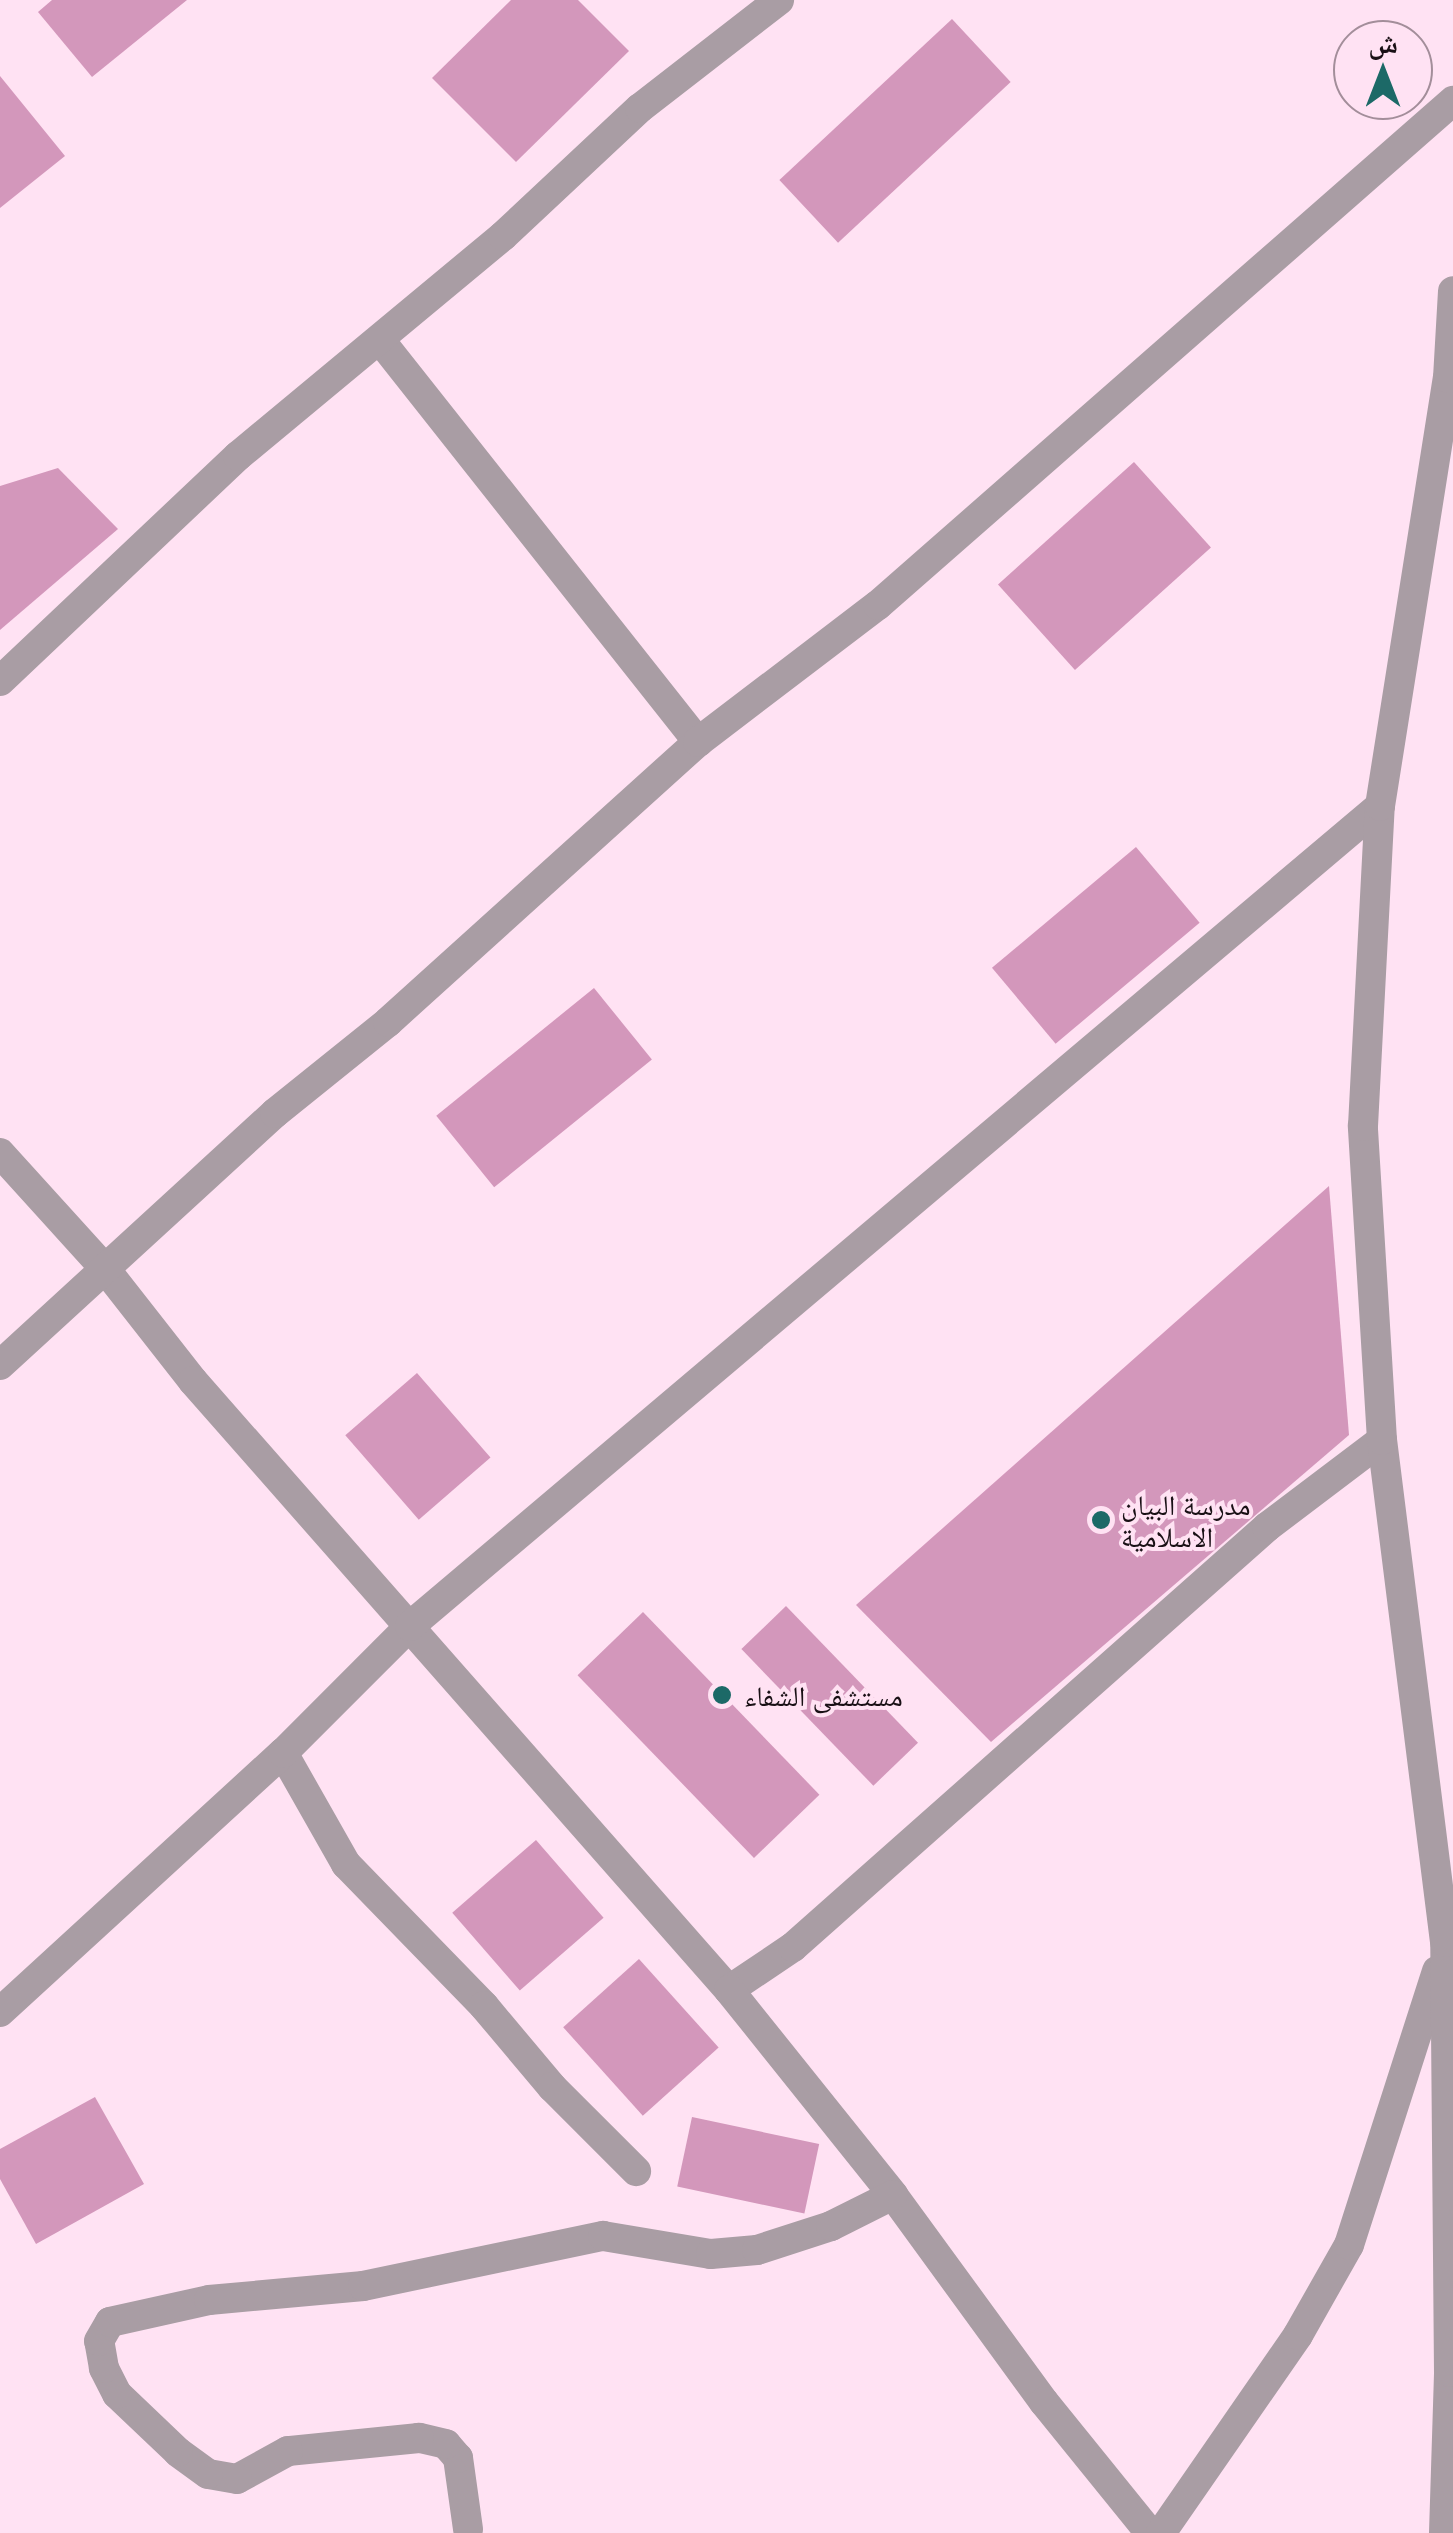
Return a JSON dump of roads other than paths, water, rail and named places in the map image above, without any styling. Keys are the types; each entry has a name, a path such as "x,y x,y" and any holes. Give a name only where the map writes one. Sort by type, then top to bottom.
{"street":[{"path":"0,680 238,456 502,236 640,108 779,0"},
{"path":"0,1365 275,1113 388,1022 698,742 878,605 1453,102"},
{"path":"1444,2533 1451,2375 1449,1937 1418,1756 1382,1440 1363,1126 1380,806 1448,378 1453,291"},
{"path":"380,340 698,742"},
{"path":"0,2012 284,1753 410,1626 1380,806"},
{"path":"0,1153 106,1270 193,1381 729,1990 893,2194 1044,2402 1150,2533"},
{"path":"729,1990 822,1924 1267,1527 1382,1440"},
{"path":"284,1753 346,1864 484,2006 552,2088 636,2171"},
{"path":"1161,2533 1298,2336 1349,2246 1449,1937"},
{"path":"468,2529 458,2458 446,2444 419,2438 288,2451 237,2479 208,2474 178,2452 117,2394 104,2368 99,2341 110,2322 210,2300 364,2286 603,2236 711,2254 757,2250 831,2226 893,2194"}],"place":[{"name":"مدرسة البيان الاسلامية","path":"1101,1520"},
{"name":"مستشفى الشفاء","path":"722,1695"}]}
